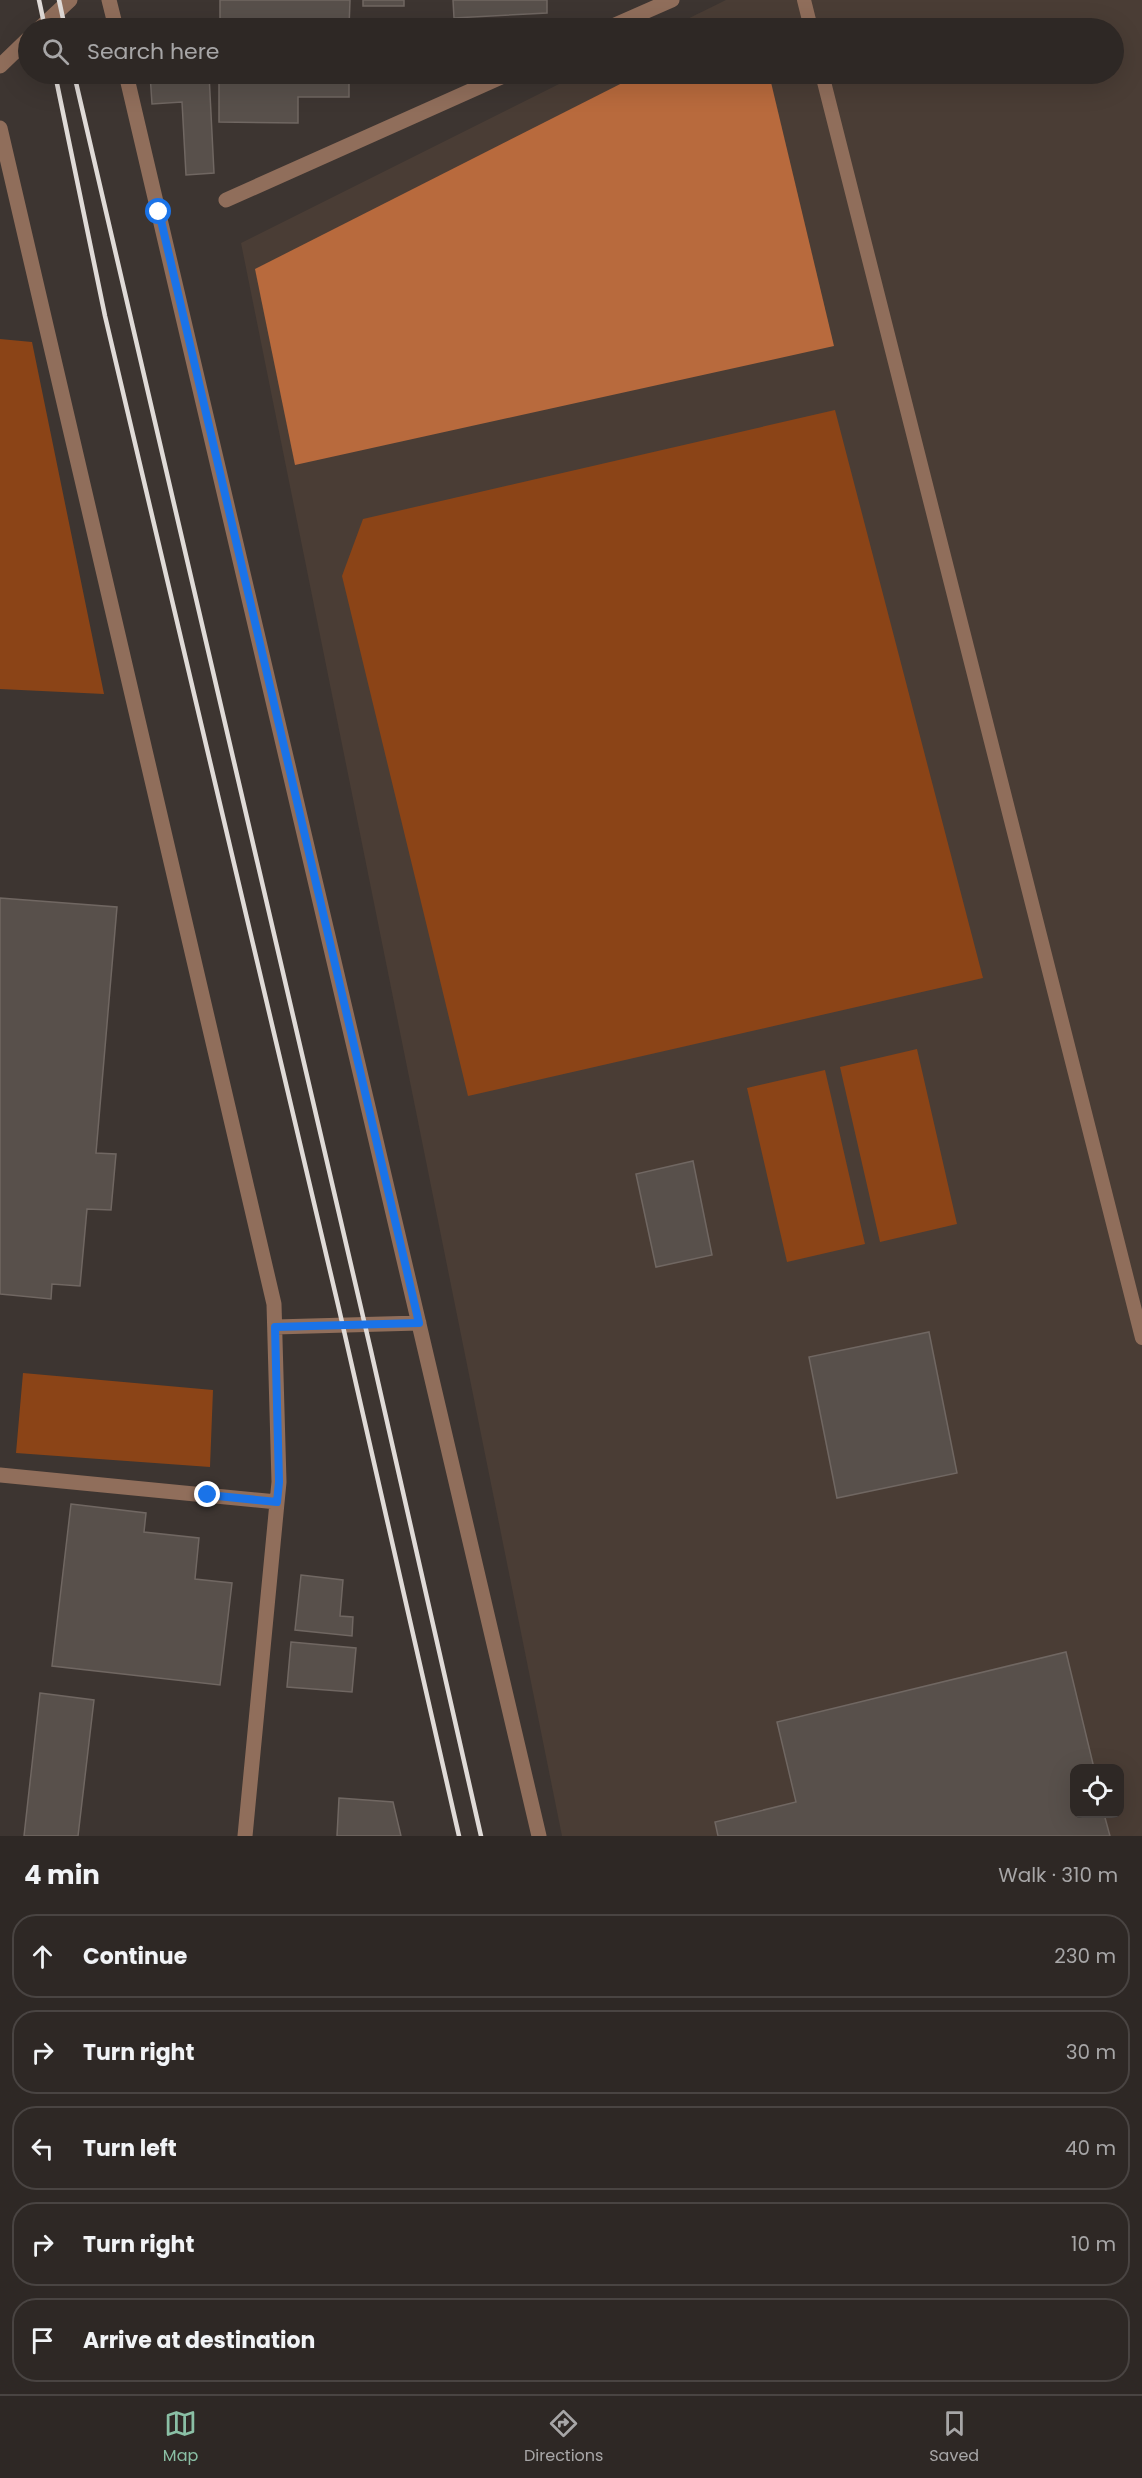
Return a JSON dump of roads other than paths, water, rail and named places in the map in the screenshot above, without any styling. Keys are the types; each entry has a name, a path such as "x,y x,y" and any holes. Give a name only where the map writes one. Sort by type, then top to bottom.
{"street":[{"path":"51,18 70,0"},
{"path":"109,0 114,18"},
{"path":"631,18 672,0"},
{"path":"0,66 18,49"},
{"path":"128,84 539,1836"},
{"path":"226,200 486,84"},
{"path":"0,128 274,1304 279,1482 245,1836"},
{"path":"275,1327 419,1323"},
{"path":"0,1475 277,1502"}],"lane":[{"path":"804,0 808,18"},
{"path":"825,84 1142,1338"}],"railway":[{"path":"39,0 43,18"},
{"path":"59,0 63,18"},
{"path":"57,84 105,316 339,1309 459,1836"},
{"path":"76,84 371,1351 481,1836"}]}
